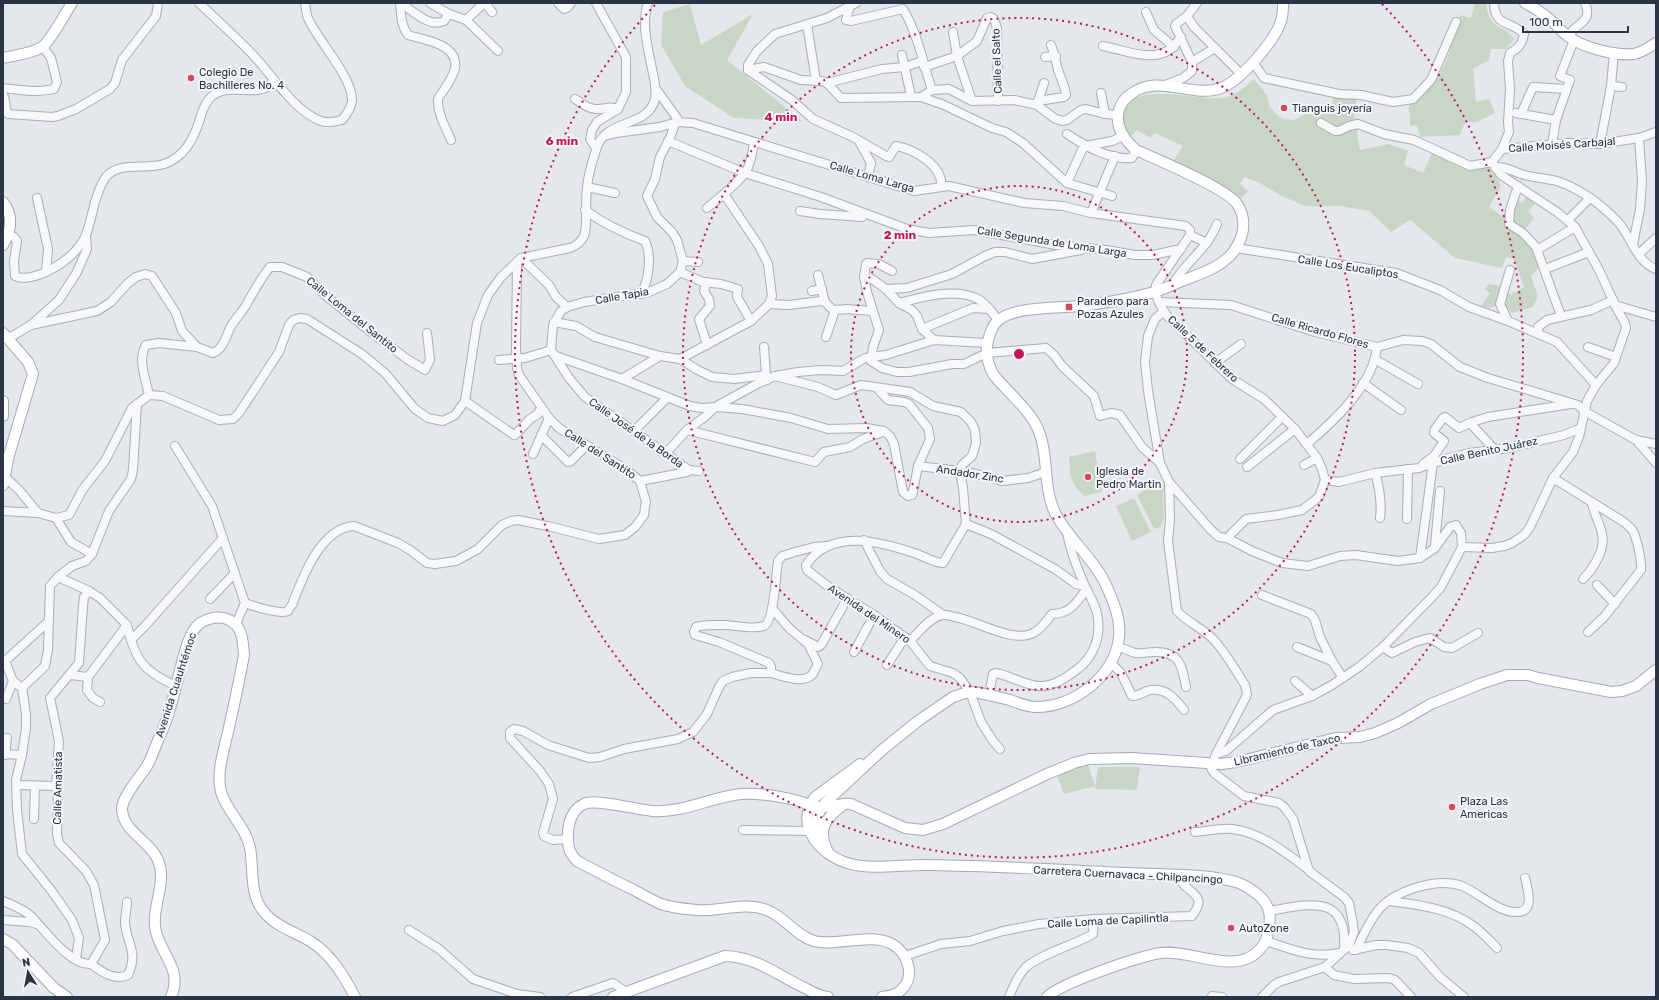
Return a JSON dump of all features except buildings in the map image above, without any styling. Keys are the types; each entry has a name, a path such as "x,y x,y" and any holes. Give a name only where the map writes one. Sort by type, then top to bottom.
{"main road":[{"path":"3,58 30,52 43,47 51,39 72,3"},
{"path":"811,835 822,807 882,750 912,725 953,697 970,692 989,694 1035,707 1060,703 1076,696 1088,688 1111,663 1117,646 1119,629 1114,604 1103,580 1067,532 1053,507 1042,445 1036,424 989,368 986,348 995,323 1010,313 1088,306 1155,292 1219,265 1226,260 1236,248 1242,236 1244,226 1240,208 1233,198 1211,186 1134,154 1123,136 1118,124 1118,115 1122,103 1136,90 1152,86 1165,85 1198,90 1215,90 1234,82 1253,62 1278,28 1282,15 1283,3"},
{"path":"1525,3 1538,10 1568,37 1572,37 1600,50 1634,54 1647,49 1656,43"},
{"path":"3,202 9,210 10,220 9,235 3,245"},
{"path":"4,479 9,455 33,374 28,362 6,335"},
{"path":"3,401 3,416"},
{"name":"Avenida Cuauhtémoc","path":"171,997 175,989 175,977 170,962 156,933 154,920 161,884 161,869 157,857 128,825 122,809 123,801 148,764 160,736 171,707 192,633 198,625 205,620 218,617 236,624"},
{"path":"236,624 241,634 244,655 223,758 220,781 222,793 250,847 254,892 259,906 273,921 311,942 326,953 337,967 355,997"},
{"name":"Libramiento de Taxco","path":"846,803 852,804 905,828 923,830 943,824 1047,774 1089,759 1214,759 1222,764 1247,761 1284,750 1336,738 1368,735 1398,723 1431,704 1480,684 1507,675 1528,675 1611,692 1622,691 1636,686 1656,670"},
{"path":"811,835 808,821 811,804 820,791 882,750"},
{"path":"830,855 824,844 822,830 832,813 846,803 850,780"},
{"path":"846,803 822,807 757,794 740,794 675,811 640,810 592,801 578,807 572,816 569,826 568,839 571,854 577,862 662,904 699,910 747,907 762,908 775,913 804,936 814,941 873,940 891,944 901,950 905,956 909,971 907,981 901,991 882,997"},
{"name":"Carretera Cuernavaca - Chilpancingo","path":"811,835 819,846 830,855 842,862 854,865 928,864 1225,879 1241,884 1261,896 1270,911"},
{"path":"1047,997 1052,992 1069,983 1160,953 1173,952 1233,962 1248,958 1259,951 1266,941 1270,911"},
{"path":"3,939 12,944 54,988 67,997"},
{"path":"613,997 725,956 738,956 754,960 799,985 822,996 828,997"}],"street":[{"path":"3,95 6,100 6,111 8,114 52,117 76,109 110,89 116,79 122,60 156,16 158,3"},
{"path":"199,3 265,67 274,81 298,105 321,121 328,123 342,120 350,110 352,100 349,87 331,54 308,18 305,3"},
{"path":"400,3 428,22 436,23 444,21 449,14"},
{"path":"400,3 403,24 408,35 445,47 451,53 454,60 455,69 438,99 444,125 451,140"},
{"path":"466,20 484,3 492,12"},
{"path":"558,3 564,9 571,3"},
{"path":"596,3 626,57 626,92 618,109 597,122 592,130 590,139 596,148"},
{"path":"3,511 38,513 56,518 69,515 83,489 105,461 132,408 149,395 163,396 219,420 233,419 279,352 289,325 293,320 300,318 308,319 362,354 385,373 416,409 428,418 444,421 454,415 465,401 477,323 488,295 500,277 519,260 575,246 583,238 585,230 587,187 596,148 602,137 614,127 643,116 654,101 656,89 645,29 648,3"},
{"path":"1165,85 1183,78 1192,72 1192,62 1176,28 1176,24 1187,16 1197,3"},
{"path":"1494,3 1494,12 1499,20 1503,23 1518,28 1524,34 1522,42 1510,53 1508,62 1510,89 1509,132 1502,149"},
{"path":"1552,144 1556,120 1569,79 1560,76 1574,27 1584,22 1587,18 1585,3"},
{"path":"432,4 449,14 466,20 498,51"},
{"path":"748,70 748,65 757,51 775,34 828,18 853,4"},
{"path":"853,4 846,20 851,21 903,9 917,36 923,64 932,90"},
{"path":"1146,12 1154,30 1174,47"},
{"path":"1187,16 1194,27 1241,74"},
{"name":"Calle el Salto","path":"827,83 882,69 923,64 957,56 977,41 987,18 990,17 994,19 997,28 998,101"},
{"path":"1253,62 1264,78 1339,94 1361,95 1393,102 1413,98 1431,80 1456,22"},
{"path":"807,24 816,81"},
{"path":"953,32 957,56 972,101"},
{"path":"1103,46 1148,55 1157,55 1174,47 1181,37"},
{"path":"921,97 932,90 949,89 972,101 1014,100 1037,103 1064,97 1066,95 1065,85 1058,72 1056,56 1051,45"},
{"path":"3,88 31,92 54,89 57,82 51,58 43,47"},
{"path":"1192,62 1215,48"},
{"path":"1600,144 1611,86 1614,52"},
{"path":"902,55 911,96"},
{"path":"1046,57 1056,56"},
{"path":"748,70 764,66 801,80 827,83 841,98 921,97 944,105 992,128 1006,132 1023,143 1067,184 1112,196"},
{"path":"748,70 792,100 813,119 859,140 886,156 891,155 896,146 906,149 927,160 937,169 941,186"},
{"path":"9,235 14,237 17,241 14,261 15,276 25,278 46,272 69,257 79,247 86,235 104,179 110,172 131,167 164,164 187,148 194,138 204,108 211,97 225,90 260,89 266,87 274,81"},
{"path":"1037,103 1043,86"},
{"path":"1611,86 1622,87"},
{"path":"1521,114 1533,87 1566,89"},
{"path":"656,89 677,118 677,122 660,157 655,179 647,196 657,216 672,232 677,240 683,261 680,272 703,282 738,288 737,297 751,321"},
{"path":"1101,93 1105,114"},
{"path":"575,99 586,106 596,109 612,106 618,109"},
{"path":"1037,103 1054,118 1062,121 1068,120 1086,108 1105,114 1118,115"},
{"path":"1509,112 1556,120"},
{"name":"Calle Loma Larga","path":"602,137 616,133 660,127 677,122 693,124 914,191 941,186 1024,203 1062,206 1091,213 1186,226 1190,230 1190,235"},
{"path":"1321,123 1335,131 1340,131 1349,126 1358,124 1384,134 1414,140 1470,166 1503,166 1520,174 1557,181 1590,198 1619,223 1645,263 1656,269"},
{"name":"Calle Moisés Carbajal","path":"1494,165 1502,149 1552,144 1600,144 1639,138 1656,132"},
{"path":"1067,134 1086,146 1115,156 1134,154"},
{"path":"1067,184 1082,150 1086,146 1112,141 1123,136"},
{"path":"1633,244 1640,209 1642,181 1639,138"},
{"path":"859,140 871,163 868,177"},
{"name":"Calle Segunda de Loma Larga","path":"668,141 745,173 821,197 907,229 929,233 974,230 1056,245 1091,248 1135,255 1153,255 1181,249"},
{"path":"707,208 724,194 745,173 751,160 754,143"},
{"path":"1091,213 1115,156"},
{"path":"1462,547 1492,548 1504,546 1512,543 1524,535 1530,527 1553,478 1573,452 1581,428 1587,402 1596,385 1614,363 1626,328 1625,323 1575,227 1568,220 1501,175 1494,165"},
{"path":"1518,186 1510,210 1509,224 1523,233 1537,250 1561,316"},
{"path":"587,187 615,193"},
{"path":"680,359 751,321 769,304 772,296 768,264 759,246 724,194"},
{"path":"37,198 48,249 46,272"},
{"path":"1568,220 1590,198"},
{"path":"585,210 600,221 615,229 645,241 648,248 649,261 644,289 641,294"},
{"name":"Calle Segunda de Loma Larga","path":"800,211 877,219"},
{"path":"1172,285 1181,271 1206,243 1214,232 1217,224"},
{"path":"1537,250 1575,227"},
{"path":"31,325 59,300 77,272 87,250 86,235"},
{"path":"1155,292 1156,285 1190,235 1206,243"},
{"path":"1639,254 1656,238"},
{"path":"886,289 907,288 952,274 995,252 1005,252 1032,259 1091,248"},
{"name":"Calle Los Eucaliptos","path":"1236,248 1396,273 1440,290 1469,307 1508,321 1557,342 1596,385"},
{"path":"1545,270 1589,252"},
{"path":"519,260 549,285 556,297 567,307 561,311 554,322 554,353"},
{"name":"Calle del Santito","path":"245,604 275,611 284,612 288,610 292,605 306,569 319,550 328,538 348,526 354,526 386,540 398,543 427,563 435,564 456,561 478,549 502,525 511,521 518,520 599,539 625,535 635,527 644,515 646,502 640,481 625,469 559,428 542,409 519,375 516,359 519,260"},
{"path":"683,261 698,262"},
{"path":"892,271 879,264 867,263 864,277 872,311 879,330 871,361 882,368 897,372 909,372 952,364 964,364 986,348"},
{"name":"Calle Loma del Santito","path":"197,347 213,353 218,351 225,341 231,327 262,277 270,267 282,267 307,277 325,295 407,359 425,370 430,360 427,334"},
{"path":"1508,321 1500,304 1510,270"},
{"name":"Calle Tapia","path":"567,307 584,302 641,294 667,284 680,272"},
{"path":"6,335 31,325 98,311 111,302 127,284 136,277 145,274 152,276 176,313 182,331 197,347"},
{"path":"818,275 825,302"},
{"path":"864,277 872,279 886,289 899,303 912,310 917,316 922,329 934,340"},
{"path":"707,282 704,291 709,299 710,306 699,319 707,345"},
{"path":"812,291 822,289"},
{"name":"Calle 5 de Febrero","path":"1155,292 1168,317 1215,363 1232,379 1264,399 1295,429 1317,458 1325,480"},
{"path":"899,303 923,296 961,294 976,297 998,320"},
{"path":"769,304 780,305 821,300 835,310 847,309 872,311"},
{"name":"Calle Ricardo Flores","path":"1159,302 1231,305 1315,332 1377,347 1403,340 1422,341 1431,344 1460,367 1488,378 1574,404 1636,440"},
{"path":"1539,334 1538,327 1541,324 1561,316 1591,310 1614,303 1656,317"},
{"path":"922,329 972,308 989,309"},
{"path":"826,337 835,310"},
{"path":"1164,311 1155,319 1148,336 1145,362 1148,391 1160,463 1169,482 1210,530 1219,537 1227,538 1252,551 1282,563 1308,566 1340,556 1356,555 1398,561 1420,558 1435,548 1450,527 1456,525 1461,533 1462,547 1441,587 1384,647 1343,678 1312,696 1273,710 1226,751 1214,759"},
{"path":"554,322 576,326 595,337 660,356 680,359 712,377 734,380 821,370 843,371 865,358 886,355 934,340 986,348 1046,348 1054,355 1062,366 1094,396 1100,416 1110,413 1120,415 1142,447 1160,463"},
{"path":"149,395 142,361 142,350 146,345 159,343 197,347"},
{"path":"1215,363 1241,344"},
{"path":"764,347 769,377"},
{"path":"1307,444 1337,418 1363,383 1376,360 1377,347"},
{"path":"1588,347 1616,357"},
{"path":"499,360 554,353 690,406 702,408 715,407 742,409 791,418 828,429 866,428 884,431 890,436 894,444 903,492 908,496 912,495 918,466 930,439 928,428 909,404 888,400 877,388"},
{"name":"Calle José de la Borda","path":"554,353 568,378 585,397 689,470"},
{"path":"622,379 660,356"},
{"path":"1376,360 1418,384"},
{"path":"666,453 687,430 706,416 715,407 769,377 818,387 836,395 861,385 910,392 932,406 956,410 965,415 975,430 976,443 972,456 962,465 960,471 964,488 966,524 997,537 1055,568 1076,584 1085,588"},
{"path":"1363,383 1401,410"},
{"path":"634,432 667,398"},
{"path":"465,401 514,438 530,419 538,414 539,410 542,409"},
{"path":"22,688 45,666 48,650 50,586 58,577 72,566 86,561 92,554 109,511 131,479 133,470 137,404"},
{"path":"1419,468 1434,456 1444,441 1434,433 1435,429 1445,417 1459,428 1488,417 1574,404"},
{"path":"1240,459 1282,417"},
{"path":"533,454 549,418"},
{"path":"1470,423 1495,450"},
{"name":"Calle Benito Juárez","path":"1325,480 1339,482 1375,473 1419,468 1462,455 1514,447 1564,435 1581,428"},
{"path":"1247,467 1295,429"},
{"path":"687,430 815,462 824,452 850,447 863,439 884,431"},
{"path":"541,435 568,462 571,461 586,446"},
{"path":"1636,440 1656,444"},
{"path":"1636,440 1656,463"},
{"path":"175,446 212,506 235,573 245,604 236,624"},
{"path":"1304,465 1317,458"},
{"path":"1420,558 1433,463"},
{"name":"Andador Zinc","path":"918,466 960,471 1002,481 1028,478 1046,472"},
{"path":"1407,519 1408,469"},
{"path":"640,481 687,472 689,470 699,471"},
{"path":"1375,473 1381,494 1380,518"},
{"path":"1553,478 1629,526 1635,536 1642,565 1641,570 1615,604 1588,632"},
{"path":"4,479 19,490 38,513"},
{"path":"1227,538 1246,519 1302,510 1319,497 1325,480"},
{"path":"1169,482 1170,520 1168,541 1174,614 1182,617 1204,631 1214,640 1245,685 1246,689 1246,697 1241,709 1214,759 1211,768 1214,773 1244,796 1279,803 1288,812 1293,819 1309,871"},
{"path":"1435,548 1440,491"},
{"path":"1583,579 1591,571 1599,555 1603,536 1592,509 1592,502"},
{"path":"56,518 71,542 92,554"},
{"name":"Avenida del Minero","path":"966,524 943,563 864,540 848,540 823,549 806,565 807,570 907,639 930,666 956,675 970,692 981,722 1000,749"},
{"path":"989,694 993,674 995,673 1023,683 1045,686 1064,679 1087,662 1097,643 1097,613 1078,570 1067,532"},
{"path":"131,640 223,538"},
{"path":"864,540 880,571 887,579 934,607 943,615 965,619 1003,633 1021,636 1029,635 1042,627 1052,614 1062,614 1068,611 1085,588"},
{"path":"771,673 771,667 769,664 719,642 695,635 694,632 696,627 702,625 764,626 769,621 778,561 782,556 814,547 829,546"},
{"path":"210,599 235,573"},
{"path":"58,577 89,591 100,598 127,625 136,654 149,672 176,686"},
{"path":"1597,585 1615,604"},
{"name":"Calle Amatista","path":"89,591 84,597 79,663 50,698 59,741 56,786 58,801 57,834 59,843 86,872 94,885 104,933 105,940 91,964"},
{"path":"1262,595 1314,616 1320,637 1332,662 1343,678"},
{"path":"801,638 818,647 821,646 847,599"},
{"path":"568,839 553,840 544,836 543,833 553,799 549,784 540,770 510,738 510,732 514,729 523,731 548,744 589,758 624,749 678,740 693,732 707,714 723,681 732,677 751,673 771,673 797,678 806,678 812,675 818,664 810,648 789,628 772,608"},
{"path":"854,652 874,615"},
{"path":"887,664 907,639 928,622 943,615"},
{"path":"48,621 5,661 13,681 22,688 26,714 26,728 22,755 16,780 17,810 22,854 51,890 72,920 79,938 76,959"},
{"path":"100,702 87,690 88,677 127,625"},
{"path":"1384,647 1392,653 1415,642 1430,638 1444,647 1452,648 1478,633"},
{"path":"1117,646 1136,653 1164,652 1170,654 1176,658 1182,666 1186,687"},
{"path":"1297,647 1332,662"},
{"path":"1111,663 1121,673 1132,696 1137,696 1148,691 1163,691 1177,700 1184,710"},
{"path":"70,675 88,677"},
{"path":"6,698 13,681"},
{"path":"1295,682 1312,696"},
{"path":"7,738 4,754 22,755"},
{"path":"17,785 56,786"},
{"path":"34,819 35,786"},
{"path":"1195,832 1231,829 1247,832 1268,842 1344,897 1349,903 1354,932 1349,945 1325,967 1279,982 1262,997"},
{"path":"743,830 811,835"},
{"name":"Calle Loma de Capilintla","path":"905,956 941,944 970,941 1039,924 1094,919 1192,916 1199,907 1198,898 1193,891 1184,885 1178,876"},
{"path":"1356,950 1377,912 1390,901 1410,889 1442,883 1462,886 1506,911 1516,912 1524,911 1528,907 1529,896 1526,878"},
{"path":"3,901 25,912 62,950 76,959 86,964 91,964 105,974 123,977 128,975 132,968 133,951 125,922 127,902"},
{"path":"1390,901 1429,907 1455,914 1473,925 1497,948"},
{"path":"1270,911 1312,905 1325,906 1334,912 1341,923 1345,935 1342,952"},
{"path":"1009,997 1014,983 1025,968 1046,956 1093,934 1094,919"},
{"path":"3,920 37,924"},
{"path":"408,930 439,949 473,979 517,994 540,997"},
{"path":"1266,941 1305,954 1325,955 1376,945 1394,945 1408,948 1419,953 1440,977 1464,997"},
{"path":"1325,967 1334,975 1354,979 1389,978 1395,980 1411,997"},
{"path":"572,997 613,983 626,992"},
{"path":"1212,996 1222,997"}],"green space":[{"path":"1475,3 1486,3 1490,18 1493,22 1509,33 1514,39 1506,49 1491,49 1489,60 1473,69 1476,102 1489,99 1495,113 1477,122 1465,122 1460,135 1420,137 1417,125 1410,126 1409,104 1421,96 1438,77 1449,54 1460,15 1471,18"},
{"path":"690,4 701,45 753,14 727,60 803,122 734,118 685,86 661,45 663,12"},
{"path":"1254,79 1267,95 1269,106 1282,119 1294,120 1312,110 1331,113 1334,94 1357,98 1354,114 1360,150 1389,144 1408,151 1404,165 1423,173 1434,149 1472,169 1488,163 1501,186 1489,207 1502,216 1515,198 1522,203 1527,196 1536,203 1528,211 1534,218 1524,230 1542,262 1531,277 1538,296 1533,307 1512,313 1503,305 1486,308 1481,307 1490,293 1485,289 1488,284 1504,286 1510,295 1524,287 1514,259 1506,257 1502,268 1455,258 1410,220 1391,232 1369,211 1340,206 1305,206 1282,196 1258,182 1244,177 1240,184 1248,191 1241,198 1172,163 1183,146 1155,133 1150,138 1137,130 1131,136 1124,126 1123,114 1128,103 1138,97 1151,94 1166,94 1223,98 1236,93"},
{"path":"1095,451 1102,492 1085,496 1076,488 1074,484 1070,469 1069,457"},
{"path":"1160,480 1164,486 1164,517 1161,527 1154,529 1137,495 1147,488 1148,484 1152,481"},
{"path":"1134,498 1151,532 1132,541 1116,506"},
{"path":"1088,765 1095,786 1064,794 1057,775"},
{"path":"1098,767 1140,767 1137,790 1095,789"}],"place":[{"name":"Colegio De Bachilleres No. 4","path":"191,78"},
{"name":"Tianguis joyería","path":"1284,108"},
{"name":"Paradero para Pozas Azules","path":"1069,307"},
{"name":"Iglesia de Pedro Martin","path":"1088,477"},
{"name":"Plaza Las Americas","path":"1452,807"},
{"name":"AutoZone","path":"1231,928"}]}
